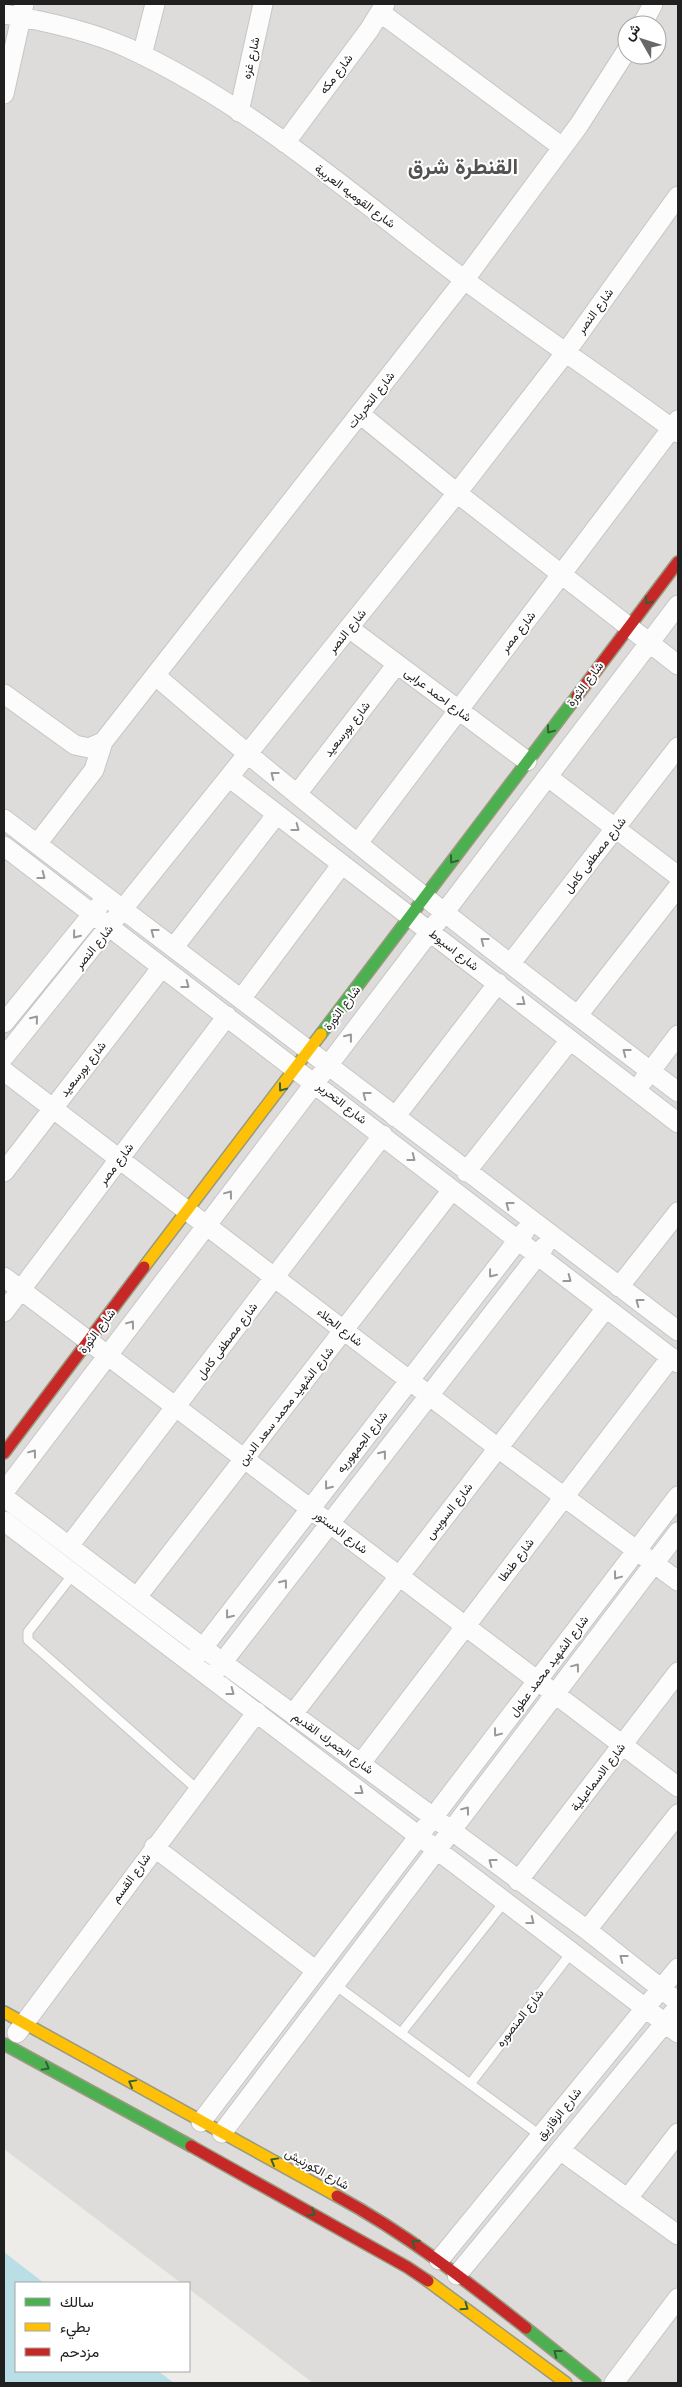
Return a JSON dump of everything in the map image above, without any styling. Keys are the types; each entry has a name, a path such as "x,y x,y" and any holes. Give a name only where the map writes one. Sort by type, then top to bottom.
{"main road":[{"name":"شارع الثورة","path":"4,1453 189,1211 678,562"},
{"name":"شارع الكورنيش","path":"4,2012 215,2144 283,2196 424,2279 566,2383"},
{"name":"شارع الكورنيش","path":"6,2045 215,2144 372,2215 439,2260 595,2383"},
{"path":"424,2279 439,2260"},
{"path":"443,2292 457,2274"}],"street":[{"path":"142,56 155,4"},
{"name":"شارع غزه","path":"239,112 263,4"},
{"path":"648,15 654,4"},
{"path":"383,8 562,147"},
{"name":"شارع مكه","path":"285,143 383,8"},
{"path":"4,94 16,12"},
{"name":"شارع القوميه العربية","path":"16,12 100,38 142,56 239,112 285,143 465,279 566,352 676,427"},
{"name":"شارع التحريات","path":"103,742 465,279 562,147 617,65"},
{"name":"شارع النصر","path":"4,1057 124,910 457,493 672,218 678,196"},
{"path":"360,414 457,493 678,665"},
{"name":"شارع مصر","path":"358,843 676,427"},
{"name":"شارع الثورة","path":"4,1492 678,605"},
{"name":"شارع احمد عرابى","path":"349,628 527,761"},
{"name":"شارع بورسعيد","path":"297,794 397,664"},
{"name":"شارع اسيوط","path":"156,676 248,755 358,843 650,1071 675,1083"},
{"path":"4,694 75,746 89,748 103,742"},
{"path":"37,844 94,770 103,742"},
{"name":"شارع مصطفى كامل","path":"511,962 678,747"},
{"path":"548,777 678,876"},
{"name":"شارع اسيوط","path":"230,778 678,1123"},
{"path":"174,947 277,814"},
{"name":"شارع التحرير","path":"4,819 241,998 466,1172 678,1331"},
{"name":"شارع التحرير","path":"4,846 675,1360"},
{"path":"241,998 342,864"},
{"path":"578,1015 678,887"},
{"name":"شارع النصر","path":"4,1023 106,897"},
{"name":"شارع بورسعيد","path":"4,1172 162,966"},
{"path":"395,1117 498,984"},
{"name":"شارع مصر","path":"4,1312 228,1016"},
{"path":"635,1091 678,1035"},
{"path":"466,1172 570,1040"},
{"name":"شارع الجلاء","path":"4,1071 429,1396 678,1581"},
{"path":"653,1104 675,1083"},
{"name":"شارع مصطفى كامل","path":"69,1546 176,1409 383,1135"},
{"name":"شارع الشهيد محمد سعد الدين","path":"137,1597 452,1190"},
{"path":"619,1287 678,1212"},
{"name":"شارع الجمهوريه","path":"198,1655 532,1222"},
{"name":"شارع الجمهوريه","path":"216,1669 552,1237"},
{"name":"شارع الدستور","path":"4,1278 678,1787"},
{"name":"شارع السويس","path":"293,1714 606,1308"},
{"name":"شارع طنطا","path":"361,1763 564,1497 675,1360"},
{"name":"شارع الشهيد محمد عطول","path":"193,2132 678,1496"},
{"name":"شارع الجمرك القديم","path":"4,1497 137,1597 198,1655"},
{"name":"شارع الجمرك القديم","path":"4,1521 74,1573 198,1655 216,1669 293,1714 587,1930 678,2002"},
{"name":"شارع الشهيد محمد عطول","path":"215,2144 436,1849 678,1532"},
{"name":"شارع الجمرك القديم","path":"216,1669 257,1712 671,2028"},
{"name":"شارع الاسماعيلية","path":"518,1881 678,1672"},
{"name":"شارع القسم","path":"6,2045 25,2024 154,1847 257,1712"},
{"path":"587,1930 678,1814"},
{"path":"154,1847 315,1970"},
{"name":"شارع الزقازيق","path":"439,2260 678,1968"},
{"name":"شارع الزقازيق","path":"457,2274 560,2150 671,2028 678,2006"},
{"path":"628,2198 678,2133"},
{"path":"560,2150 678,2234"},
{"path":"614,2383 678,2298"}],"lane":[{"path":"74,1573 28,1632 28,1640 198,1790"},
{"path":"401,2033 505,1901"},
{"name":"شارع المنصوره","path":"470,2084 571,1953"},
{"path":"334,1984 541,2136"}],"shaded area":[{"path":"4,4 678,4 678,2383 313,2383 190,2290 190,2282 180,2282 4,2149"}],"water":[{"path":"4,2252 43,2282 15,2282 15,2372 159,2372 174,2383 4,2383"}],"traffic: fast":[{"path":"321,1034 577,696"},
{"path":"4,2044 191,2146"},
{"path":"526,2328 595,2383"}],"traffic: slow":[{"path":"144,1267 321,1034"},
{"path":"4,2012 337,2196"},
{"path":"428,2281 566,2383"}],"traffic: jam":[{"path":"577,696 678,562"},
{"path":"4,1453 144,1267"},
{"path":"191,2146 407,2267 428,2281"},
{"path":"337,2196 411,2241 526,2328"}],"district":[{"name":"القنطرة شرق","path":"463,166"}]}
